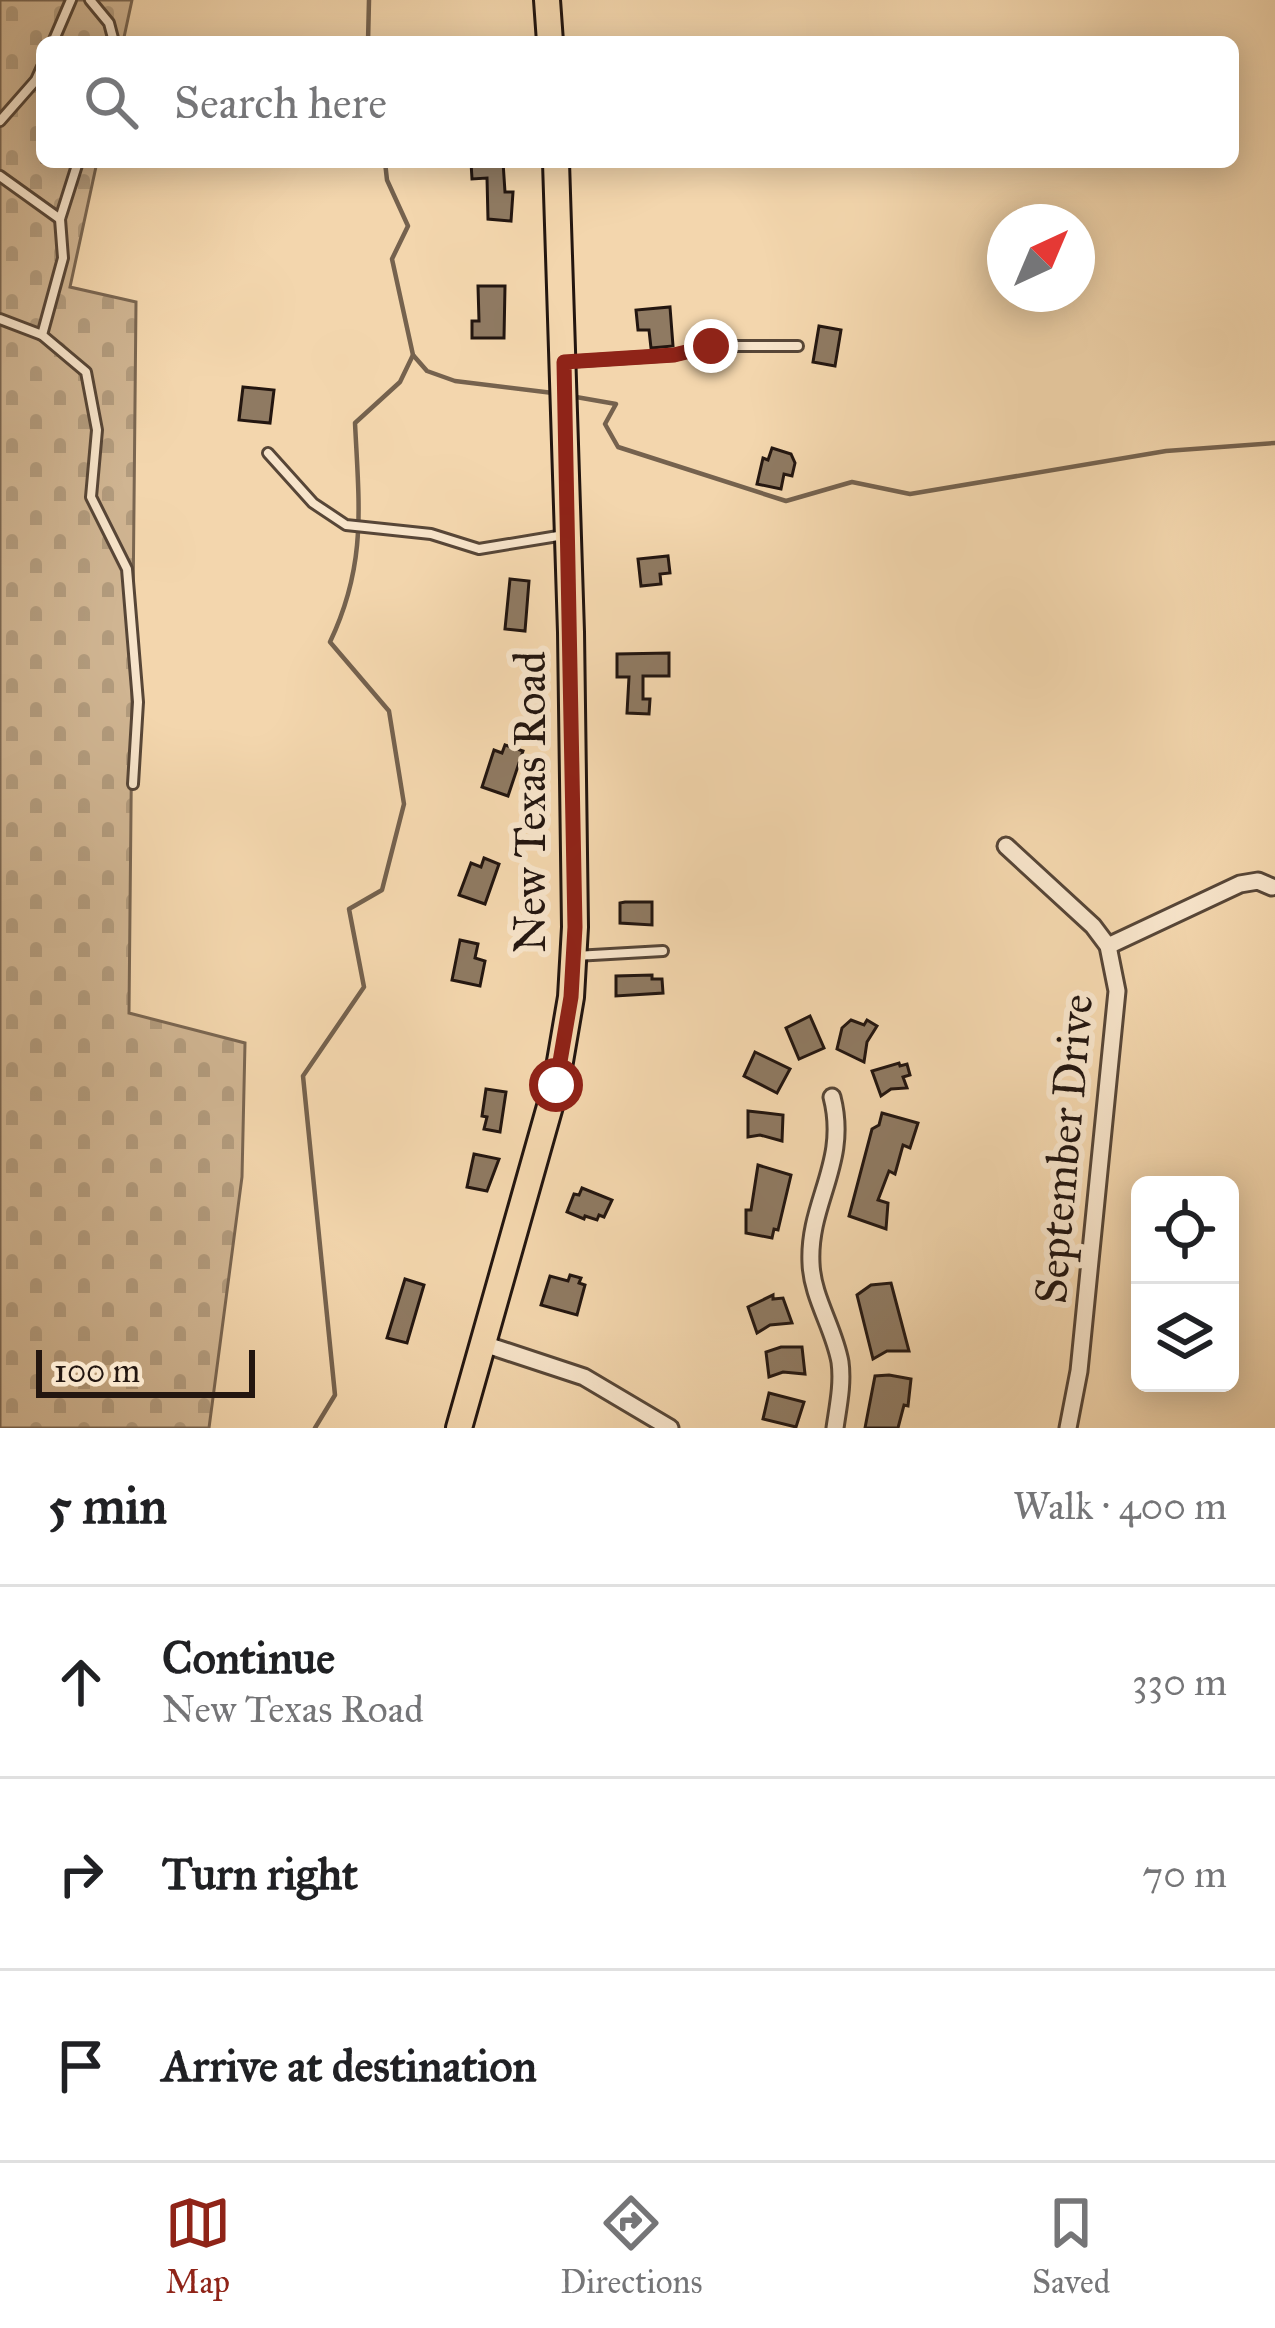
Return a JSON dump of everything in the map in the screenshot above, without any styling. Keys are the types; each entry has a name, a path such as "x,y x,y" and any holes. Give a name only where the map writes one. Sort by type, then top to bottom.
{"main road":[{"path":"547,0 550,36"},
{"name":"New Texas Road","path":"459,1428 556,1085 571,997 568,534 556,168"}],"street":[{"name":"September Drive","path":"1006,846 1093,926 1108,946 1117,991 1079,1370 1068,1428"},
{"path":"1108,946 1240,884 1258,880 1272,886"},
{"path":"832,1096 838,1144 813,1236 811,1263 840,1364 835,1428"},
{"path":"484,1344 584,1377 670,1428"}],"lane":[{"path":"56,36 71,0"},
{"path":"90,0 110,23 113,36"},
{"path":"0,121 36,80"},
{"path":"42,335 63,258 61,219 76,168"},
{"path":"0,176 61,219"},
{"path":"0,319 42,335 86,372 97,430 91,497 127,569 138,702 134,784"},
{"path":"564,362 674,355 711,346 798,346"},
{"path":"268,453 313,503 346,525 431,534 479,549 568,534"},
{"path":"574,956 663,951"}],"green space":[{"path":"0,0 132,0 124,36 36,36 36,168 96,168 70,287 136,302 129,1013 245,1043 242,1177 209,1428 0,1428"}],"building":[{"path":"471,168 503,168 505,192 513,192 511,221 488,219 487,178 472,179"},
{"path":"478,286 505,286 504,338 472,338 472,321 479,321"},
{"path":"670,307 673,346 651,348 649,330 638,330 636,310"},
{"path":"819,326 841,330 835,366 813,362"},
{"path":"243,387 274,390 270,423 239,420"},
{"path":"772,448 791,454 795,463 792,476 784,474 781,489 757,484 763,458 768,460"},
{"path":"668,556 670,573 660,574 661,584 641,586 638,559"},
{"path":"510,579 529,581 525,631 505,629"},
{"path":"669,653 669,676 643,676 649,714 627,713 629,677 617,677 617,654"},
{"path":"505,745 523,751 508,796 482,787 494,750 502,753"},
{"path":"484,858 499,864 485,904 459,895 471,863 481,867"},
{"path":"652,902 652,925 620,923 620,903"},
{"path":"460,940 478,944 475,958 485,961 480,986 452,980"},
{"path":"652,975 652,979 662,979 663,993 616,996 616,976"},
{"path":"810,1016 824,1048 799,1059 786,1028"},
{"path":"851,1020 877,1026 867,1042 864,1062 837,1049 842,1028"},
{"path":"755,1052 790,1069 777,1093 744,1076"},
{"path":"907,1064 910,1075 903,1077 907,1088 891,1089 881,1096 872,1071"},
{"path":"486,1089 506,1092 500,1132 484,1129"},
{"path":"748,1111 783,1115 782,1141 748,1137"},
{"path":"882,1113 918,1123 910,1148 903,1145 895,1174 889,1171 878,1200 888,1203 886,1229 849,1216 872,1129 879,1125"},
{"path":"474,1154 499,1159 487,1191 467,1187"},
{"path":"758,1165 791,1175 772,1238 746,1233 746,1210 751,1210"},
{"path":"582,1188 612,1200 604,1217 584,1219 567,1212 574,1194 579,1195"},
{"path":"570,1275 581,1278 579,1283 585,1285 577,1315 541,1305 550,1276 568,1281"},
{"path":"405,1279 424,1285 407,1343 387,1338"},
{"path":"891,1283 909,1351 887,1351 873,1359 857,1295 871,1285"},
{"path":"773,1295 773,1299 783,1298 792,1323 770,1325 757,1333 748,1307"},
{"path":"802,1347 805,1374 783,1372 769,1377 766,1352"},
{"path":"875,1376 911,1379 908,1406 904,1405 898,1428 865,1428"},
{"path":"769,1393 804,1402 796,1427 763,1419"}],"waterway":[{"path":"368,36 369,0"},
{"path":"386,168 408,226 392,259 413,355 427,371 455,381 553,393"},
{"path":"315,1428 335,1395 303,1076 364,987 349,909 382,890 404,804 389,711 330,642 350,587 358,534 355,423 400,382 413,355"},
{"path":"576,397 616,404 605,424 618,447 786,501 852,482 910,494 1166,451 1275,443"}],"route":[{"path":"556,1085 571,997 575,927 564,362 674,355 711,346"}]}
